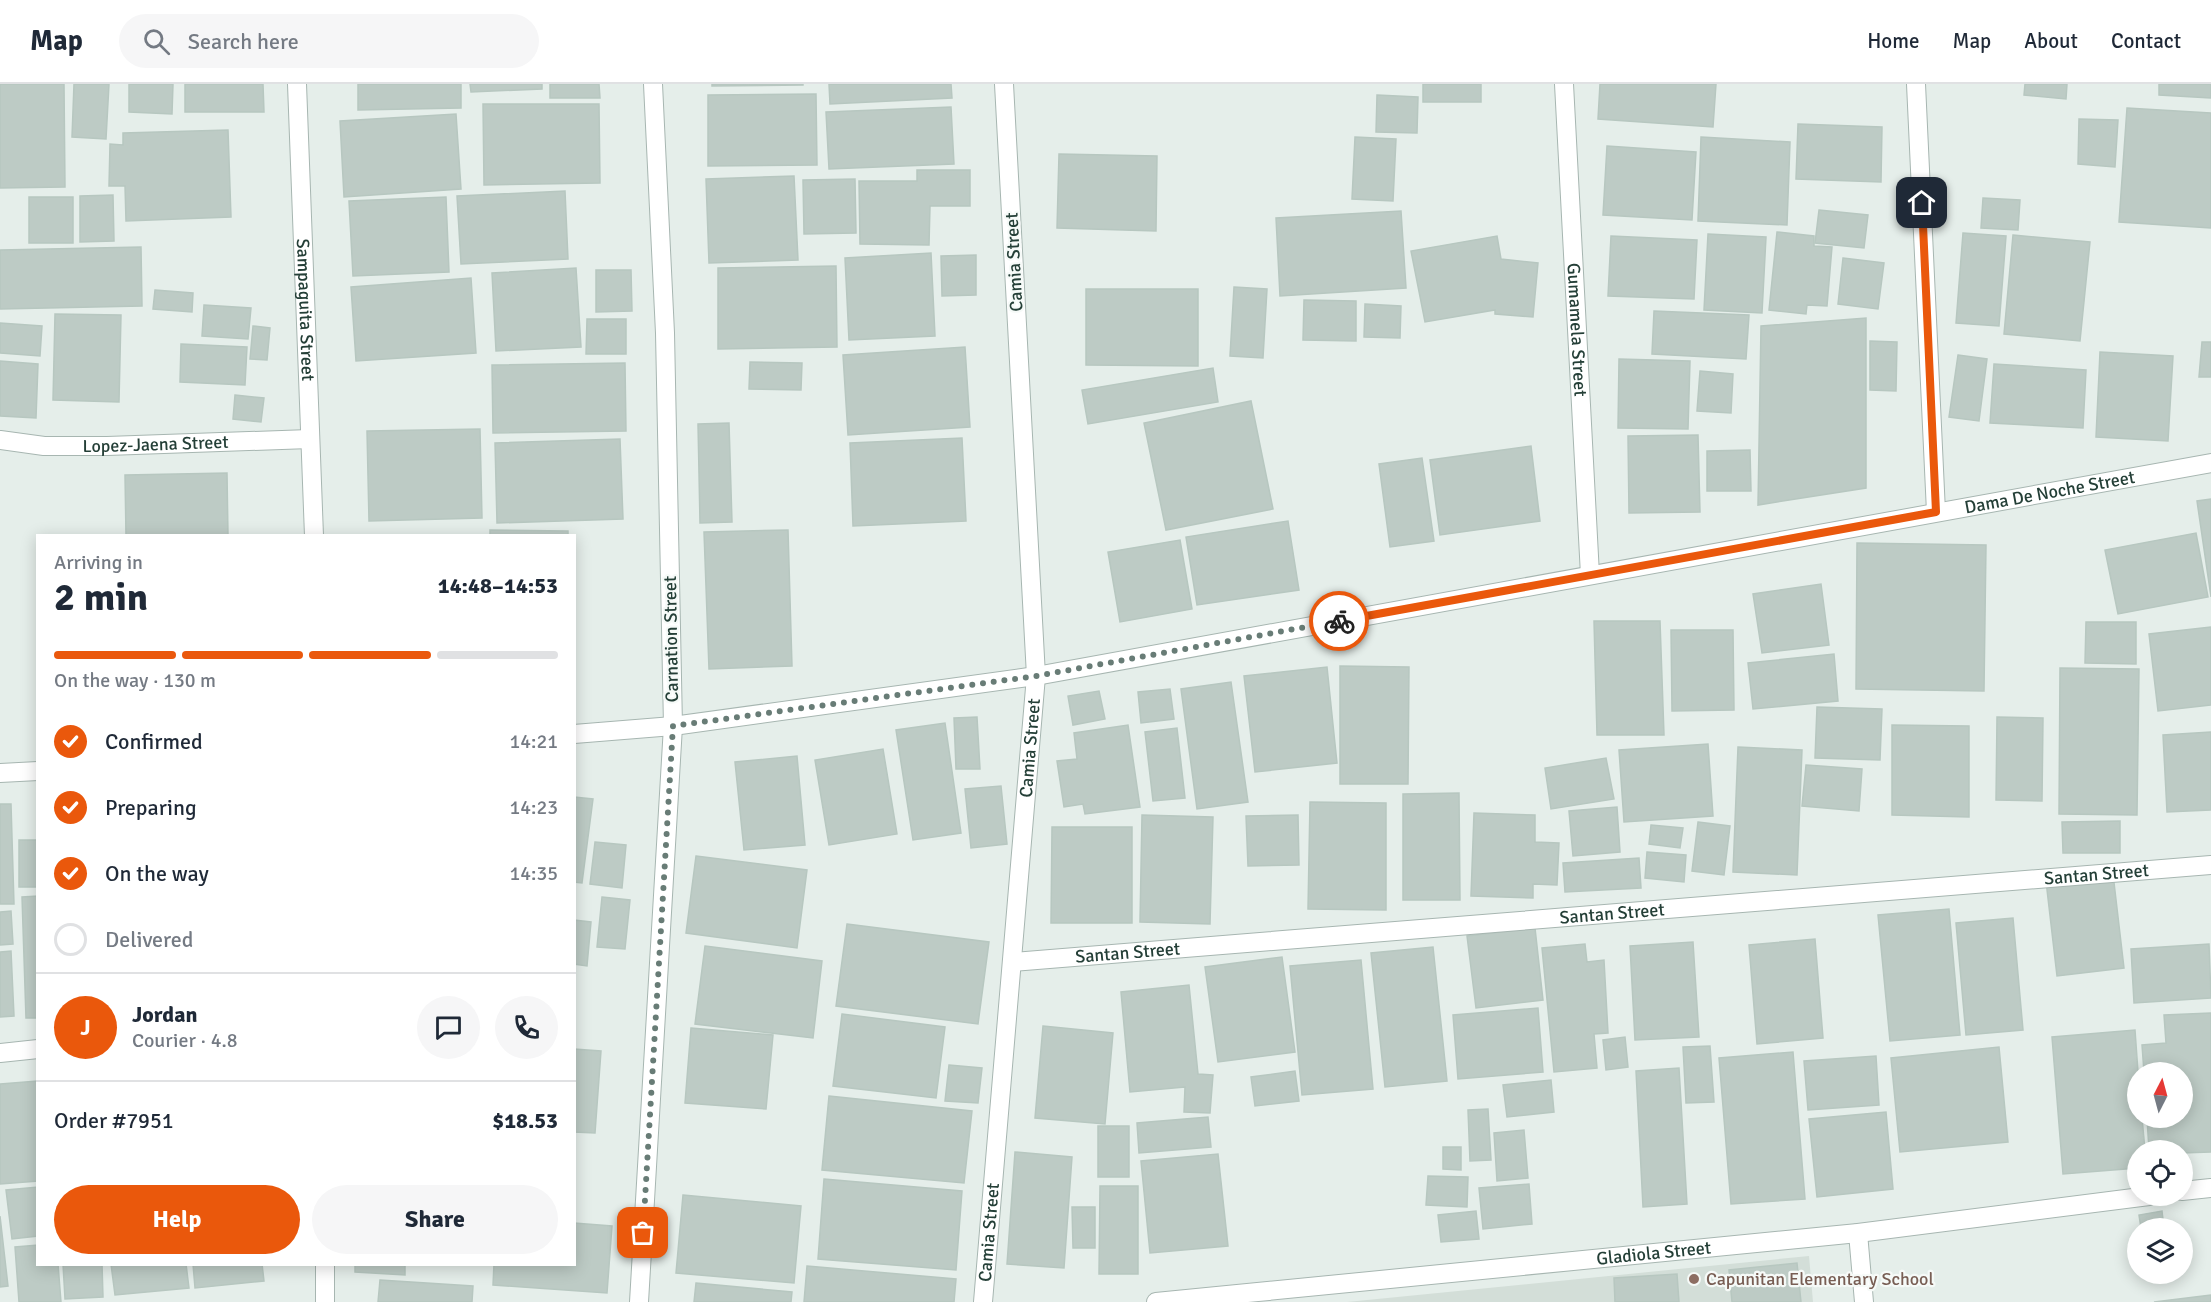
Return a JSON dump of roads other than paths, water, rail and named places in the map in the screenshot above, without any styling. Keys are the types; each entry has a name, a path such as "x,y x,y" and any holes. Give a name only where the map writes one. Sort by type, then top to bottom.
{"street":[{"name":"Sampaguita Street","path":"297,84 314,534"},
{"name":"Carnation Street","path":"639,1302 673,726 665,333 652,84"},
{"name":"Camia Street","path":"983,1302 1036,676 1004,84"},
{"name":"Gumamela Street","path":"1564,84 1590,575"},
{"path":"1916,84 1936,512"},
{"name":"Lopez-Jaena Street","path":"0,440 44,446 107,446 310,439"},
{"name":"Dama De Noche Street","path":"576,734 673,726 1036,676 2211,463"},
{"path":"0,773 36,771"},
{"name":"Santan Street","path":"1012,962 2211,865"},
{"path":"0,1053 36,1049"},
{"path":"2193,1190 2211,1188"},
{"name":"Gladiola Street","path":"1156,1302 1323,1294 1858,1233 2127,1199"},
{"path":"1858,1233 1864,1302"},
{"path":"325,1266 325,1302"}],"place":[{"name":"Capunitan Elementary School","path":"1694,1279"}]}
